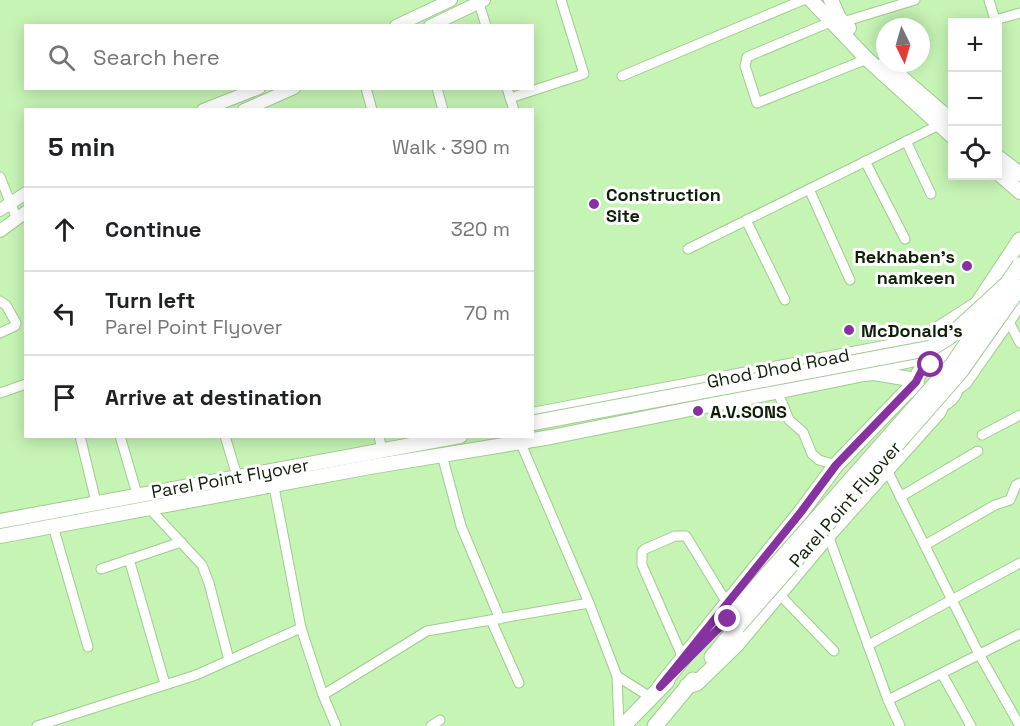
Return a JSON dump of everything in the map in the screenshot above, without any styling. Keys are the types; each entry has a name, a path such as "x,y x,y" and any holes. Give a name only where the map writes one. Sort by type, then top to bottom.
{"main road":[{"path":"811,0 876,55"},
{"path":"831,0 838,21 867,59 946,123"},
{"path":"894,72 946,123"},
{"path":"1002,160 1020,174"},
{"path":"1002,176 1020,192"},
{"path":"932,365 1020,240"},
{"name":"Parel Point Flyover","path":"662,723 733,623 952,364 1014,285 1020,265"},
{"path":"534,423 931,348 949,337 1014,285"},
{"path":"955,388 964,382 1014,311 977,304"},
{"name":"Ghod Dhod Road","path":"534,415 900,345 932,333 977,304"},
{"path":"871,373 892,364 921,358 932,365"},
{"path":"621,726 655,692 801,512 836,465 916,381 922,370 932,365 941,365 951,372 955,378 952,396 942,404 938,412 828,535 736,645 697,683 687,686"},
{"name":"Ghod Dhod Road","path":"0,536 149,508 273,478 442,455 519,439 551,437 871,373 916,381"},
{"path":"916,381 918,395 923,400 942,404"},
{"name":"Parel Point Flyover","path":"0,521 237,476 273,478 381,451 449,438"},
{"name":"Parel Point Flyover","path":"655,692 733,623"},
{"path":"631,726 637,716 637,709"}],"street":[{"path":"417,21 452,0"},
{"path":"534,87 584,74 561,0"},
{"path":"622,76 803,0"},
{"path":"867,59 756,103 745,66 747,57 838,21 915,0"},
{"path":"989,0 995,20 1020,13"},
{"path":"434,24 481,1 486,24"},
{"path":"208,108 253,90"},
{"path":"249,108 289,90"},
{"path":"367,90 371,108"},
{"path":"437,90 442,108"},
{"path":"509,93 513,108"},
{"path":"688,249 946,123"},
{"path":"906,141 931,194"},
{"path":"865,161 905,239"},
{"path":"0,177 5,207"},
{"path":"809,189 850,280"},
{"path":"5,207 24,194"},
{"path":"0,231 21,216 5,207"},
{"path":"746,220 785,300"},
{"path":"0,302 6,305 16,323 15,326 0,333"},
{"path":"1014,311 1020,343"},
{"path":"0,393 24,385"},
{"path":"777,390 789,420 801,429 815,458 836,465"},
{"path":"982,435 1020,415"},
{"path":"80,438 96,502"},
{"path":"121,438 137,494"},
{"path":"226,438 237,476"},
{"path":"379,438 381,451"},
{"path":"519,439 590,603 617,676 621,726"},
{"path":"900,497 978,451"},
{"path":"442,455 461,526 519,683"},
{"path":"887,470 979,654 1020,726"},
{"path":"273,478 301,628 323,695 336,726"},
{"path":"925,545 994,505 1011,500 1016,485 1020,483"},
{"path":"149,508 197,558 206,573 229,660"},
{"path":"801,512 828,535 888,700 900,726"},
{"path":"53,526 88,647"},
{"path":"683,658 642,565 642,552 675,536 683,535 727,603"},
{"path":"101,568 181,542"},
{"path":"129,559 165,684"},
{"path":"868,645 1020,563"},
{"path":"780,595 834,651"},
{"path":"323,695 422,633 590,603"},
{"path":"37,726 196,675 301,628"},
{"path":"888,700 1020,634"},
{"path":"942,674 971,726"},
{"path":"617,676 655,692"},
{"path":"431,726 440,720"}],"place":[{"name":"Construction Site","path":"594,204"},
{"name":"Rekhaben's namkeen","path":"967,266"},
{"name":"McDonald's","path":"849,330"},
{"name":"A.V.SONS","path":"698,411"}],"route":[{"path":"728,619 660,687 836,465 916,382 922,370 931,365"}]}
